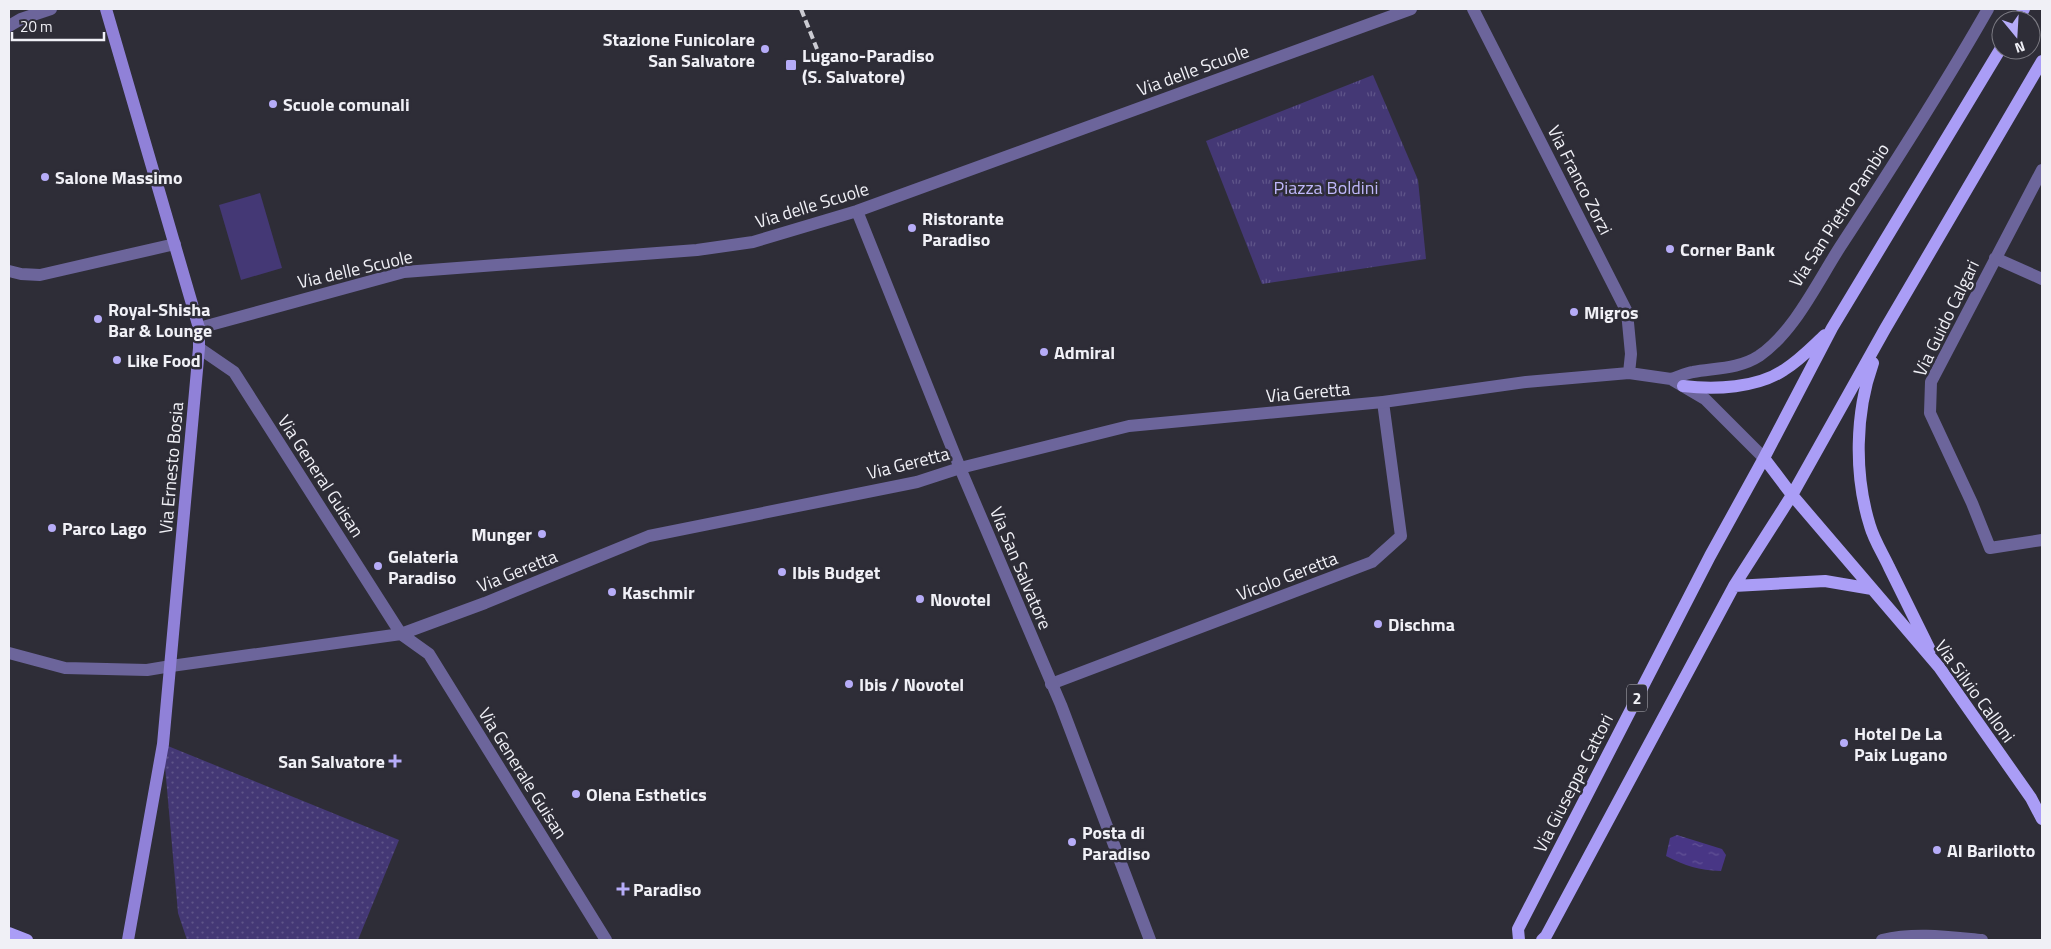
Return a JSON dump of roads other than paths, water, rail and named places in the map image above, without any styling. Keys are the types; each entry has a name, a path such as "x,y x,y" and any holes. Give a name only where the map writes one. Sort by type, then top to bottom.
{"main road":[{"path":"1683,386 1702,388 1760,380 1782,372 1799,360 1832,328 1994,60"},
{"path":"1542,940 1546,936 1734,586 1792,495 1885,329 2042,61"},
{"name":"Via Giuseppe Cattori","path":"1519,940 1518,929 1522,920 1710,556 1832,328"},
{"path":"1885,329 1867,378 1861,412 1859,443 1864,503 1870,527 1939,668"},
{"name":"Via Silvio Calloni","path":"1764,458 1792,495 1939,668 2031,798 2042,819"},
{"path":"1734,586 1825,581 1872,589"},
{"path":"9,933 26,940"}],"street":[{"path":"9,26 21,19 51,9"},
{"name":"Via Ernesto Bosia","path":"106,9 199,328 199,348 163,744 128,940"},
{"name":"Via delle Scuole","path":"199,328 404,272 697,250 753,242 857,211 1411,9"},
{"name":"Via Franco Zorzi","path":"1474,9 1627,312 1631,354 1629,373"},
{"name":"Via San Pietro Pambio","path":"1671,379 1692,372 1736,365 1757,357 1776,342 1795,317 1880,186 1988,9"},
{"name":"Via Guido Calgari","path":"2042,170 1931,382 1930,413 1972,503 1990,548 2042,540"},
{"name":"Via San Salvatore","path":"857,211 960,468 1051,684 1150,940"},
{"path":"9,270 20,274 40,275 175,244"},
{"path":"1995,258 2042,279"},
{"name":"Via General Guisan","path":"199,348 234,372 401,634"},
{"name":"Via Geretta","path":"9,653 65,668 147,670 401,634 485,603 649,536 918,482 960,468 1129,426 1383,402 1526,382 1629,373 1671,379"},
{"path":"1671,379 1705,399 1764,458"},
{"name":"Vicolo Geretta","path":"1051,684 1372,562 1401,536 1383,402"},
{"name":"Via Generale Guisan","path":"401,634 430,654 606,940"},
{"path":"1882,940 1935,936 1982,940"}],"water":[{"path":"1677,835 1722,849 1726,855 1721,871 1692,867 1666,856 1670,838"}],"railway":[{"path":"801,9 817,49"}],"place":[{"name":"Stazione Funicolare San Salvatore","path":"765,49"},
{"name":"Lugano-Paradiso (S. Salvatore)","path":"791,65"},
{"name":"Scuole comunali","path":"273,104"},
{"name":"Salone Massimo","path":"45,177"},
{"name":"Ristorante Paradiso","path":"912,228"},
{"name":"Corner Bank","path":"1670,249"},
{"name":"Migros","path":"1574,312"},
{"name":"Royal-Shisha Bar & Lounge","path":"98,319"},
{"name":"Admiral","path":"1044,352"},
{"name":"Like Food","path":"117,360"},
{"name":"Parco Lago","path":"52,528"},
{"name":"Munger","path":"542,534"},
{"name":"Gelateria Paradiso","path":"378,566"},
{"name":"Ibis Budget","path":"782,572"},
{"name":"Kaschmir","path":"612,592"},
{"name":"Novotel","path":"920,599"},
{"name":"Dischma","path":"1378,624"},
{"name":"Ibis / Novotel","path":"849,684"},
{"name":"Hotel De La Paix Lugano","path":"1844,743"},
{"name":"San Salvatore","path":"395,761"},
{"name":"Olena Esthetics","path":"576,794"},
{"name":"Posta di Paradiso","path":"1072,842"},
{"name":"Al Barilotto","path":"1937,850"},
{"name":"Paradiso","path":"623,889"}],"park label":[{"name":"Piazza Boldini","path":"1326,187"}]}
